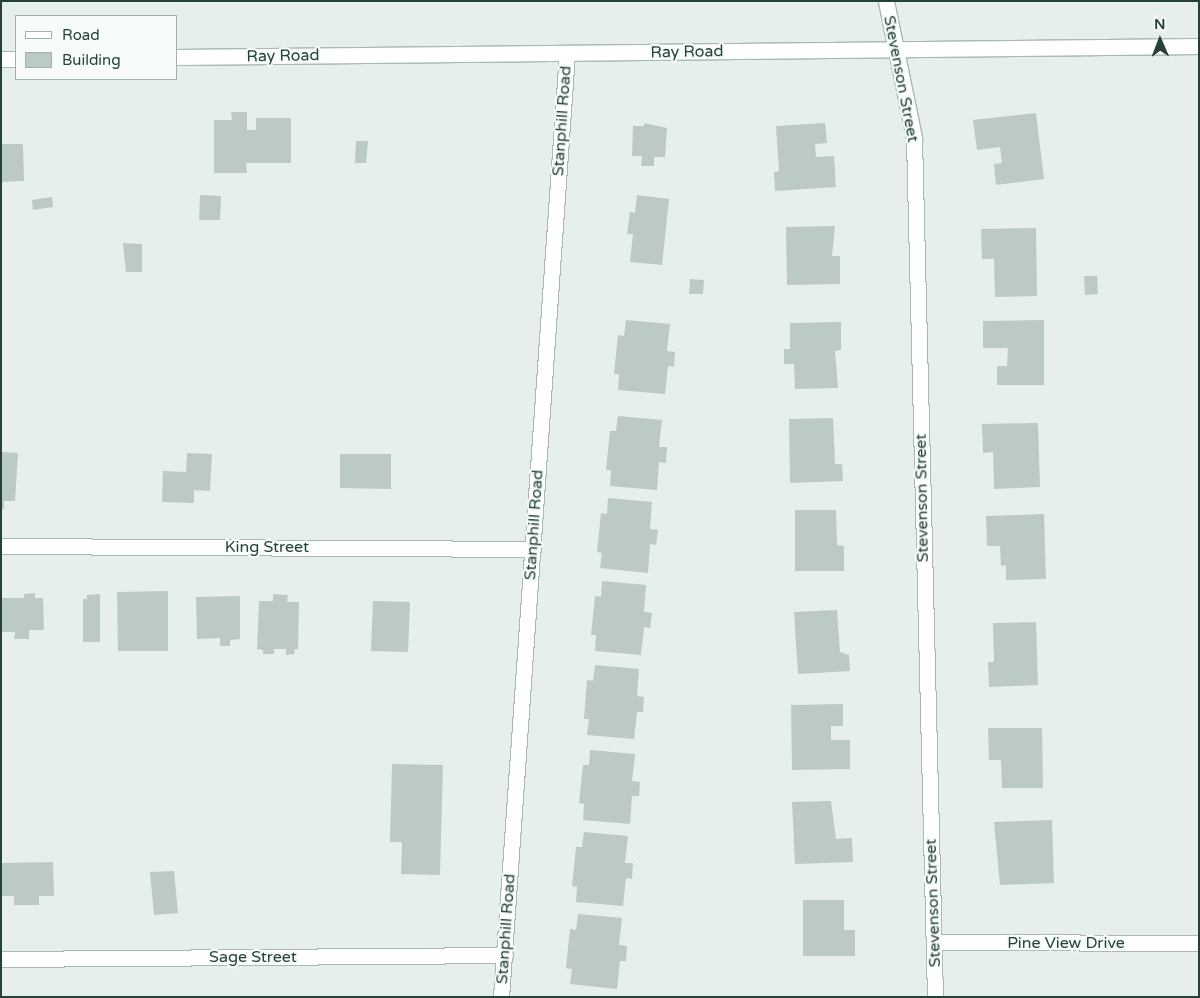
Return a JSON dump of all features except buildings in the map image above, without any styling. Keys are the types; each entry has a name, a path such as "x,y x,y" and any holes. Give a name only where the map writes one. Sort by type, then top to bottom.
{"street":[{"name":"Stevenson Street","path":"886,1 914,138 936,997"},
{"name":"Ray Road","path":"178,57 1199,46"},
{"name":"Stanphill Road","path":"501,997 567,53"},
{"path":"1,59 15,59"},
{"name":"King Street","path":"1,546 533,549"},
{"name":"Pine View Drive","path":"934,942 1199,943"},
{"name":"Sage Street","path":"1,959 505,955"}]}
